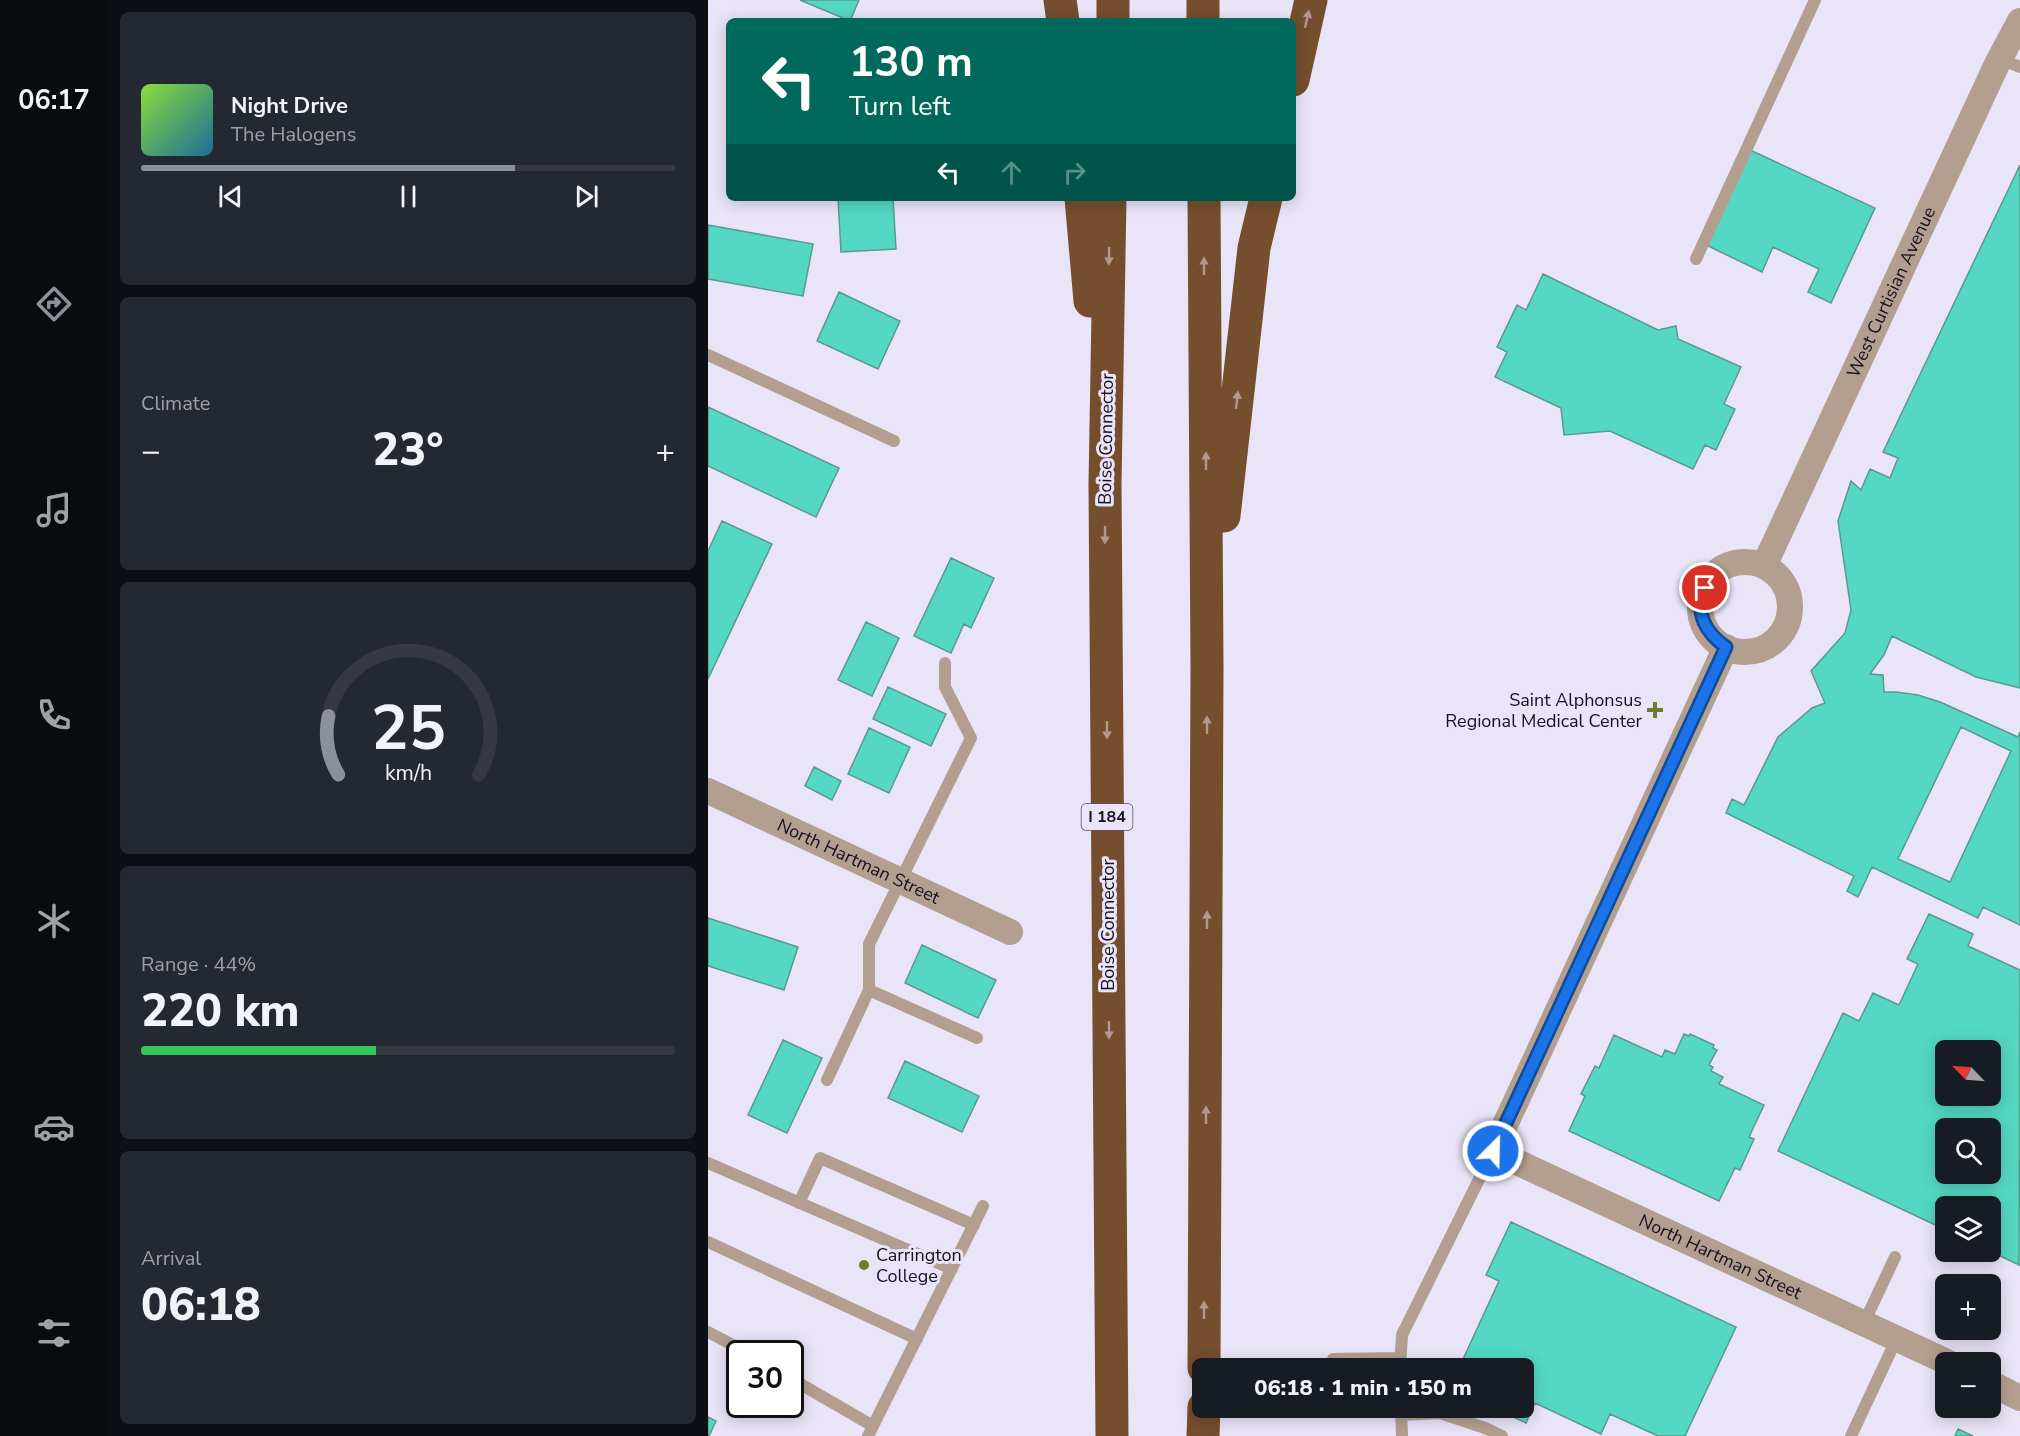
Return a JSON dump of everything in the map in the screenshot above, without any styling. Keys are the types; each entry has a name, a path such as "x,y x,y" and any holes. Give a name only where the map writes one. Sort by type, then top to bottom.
{"highway":[{"path":"1060,0 1063,18"},
{"path":"1113,0 1113,18"},
{"path":"1203,0 1203,18"},
{"path":"1296,67 1311,0"},
{"path":"1081,201 1105,484"},
{"name":"Boise Connector","path":"1110,201 1105,484 1112,1436"},
{"path":"1204,201 1207,667 1204,1358"},
{"path":"1207,667 1254,248 1265,201"},
{"path":"1203,1436 1204,1418"}],"street":[{"name":"West Curtisian Avenue","path":"1764,566 2010,63 2020,21"},
{"path":"1749,562 1764,566 1776,573 1790,598 1790,612 1786,626 1767,646 1746,651 1726,647 1713,639 1705,626 1700,610 1702,595 1708,581 1719,570 1734,563 1749,562"},
{"path":"1493,1151 1726,647"},
{"name":"North Hartman Street","path":"708,791 1010,932"},
{"name":"North Hartman Street","path":"1493,1151 1935,1356"},
{"path":"2001,1388 2020,1398"}],"lane":[{"path":"1696,259 1815,0"},
{"path":"708,355 894,441"},
{"path":"827,1080 869,990 869,944 971,738 945,687 945,663"},
{"path":"869,990 977,1038"},
{"path":"1400,1358 1402,1335 1493,1151"},
{"path":"799,1203 820,1158 974,1225"},
{"path":"708,1163 952,1269"},
{"path":"804,1387 871,1431 983,1206"},
{"path":"708,1242 917,1339"},
{"path":"1864,1323 1895,1257"},
{"path":"708,1332 726,1341"},
{"path":"1851,1436 1897,1338"},
{"path":"1401,1418 1402,1436"},
{"path":"1455,1418 1502,1436"}],"building":[{"path":"800,0 859,0 851,18 843,18"},
{"path":"1750,150 1875,208 1831,303 1808,292 1819,269 1773,247 1762,272 1706,245"},
{"path":"2020,165 2020,688 1976,677 1892,636 1884,655 1870,674 1883,675 1884,692 1918,695 1940,702 2018,737 2020,732 2020,925 1983,907 1978,918 1872,867 1858,897 1847,891 1854,876 1726,813 1732,799 1744,805 1778,737 1812,708 1825,703 1811,671 1845,633 1851,610 1838,521 1851,481 1861,490 1870,469 1890,478 1898,458 1883,452","holes":["1961,727 2011,751 1950,882 1898,859"]},
{"path":"838,201 893,201 896,249 841,252"},
{"path":"708,225 813,244 803,296 708,279"},
{"path":"1543,274 1658,330 1676,326 1678,339 1741,367 1724,404 1735,409 1716,450 1705,445 1693,469 1610,431 1564,435 1561,408 1495,377 1507,352 1497,347 1517,305 1526,310"},
{"path":"839,292 900,321 878,369 817,341"},
{"path":"708,407 839,468 816,517 708,466"},
{"path":"722,521 772,544 708,679 708,551"},
{"path":"951,558 994,578 971,628 964,624 951,653 914,636"},
{"path":"866,622 899,638 872,696 838,680"},
{"path":"888,687 946,714 931,746 873,719"},
{"path":"869,728 910,747 889,793 848,774"},
{"path":"814,767 841,781 832,800 805,786"},
{"path":"1929,914 1973,934 1968,946 2020,970 2019,1265 2001,1256 2001,1196 1935,1196 1935,1225 1778,1151 1843,1013 1859,1021 1873,993 1899,1005 1918,964 1907,959"},
{"path":"708,918 798,947 784,990 708,966"},
{"path":"922,945 996,980 978,1018 905,983"},
{"path":"1684,1034 1689,1036 1690,1034 1714,1045 1713,1048 1717,1050 1709,1065 1713,1067 1711,1071 1723,1077 1719,1084 1764,1105 1749,1137 1754,1139 1740,1170 1735,1168 1719,1201 1569,1131 1585,1096 1581,1094 1595,1066 1599,1068 1614,1035 1662,1057 1665,1050 1675,1054"},
{"path":"783,1040 822,1058 787,1133 748,1115"},
{"path":"905,1061 979,1096 962,1132 888,1098"},
{"path":"1511,1222 1736,1327 1685,1436 1658,1436 1610,1414 1601,1434 1535,1403 1534,1405 1534,1358 1464,1358 1499,1281 1486,1275"},
{"path":"708,1417 716,1421 709,1436 708,1436"},
{"path":"1515,1418 1528,1418 1526,1423"},
{"path":"1958,1429 1973,1436 1955,1436"}],"place":[{"name":"Saint Alphonsus Regional Medical Center","path":"1655,710"},
{"name":"Carrington College","path":"864,1265"}],"route":[{"path":"1493,1151 1726,647 1713,639 1705,626 1700,610 1705,588"}]}
